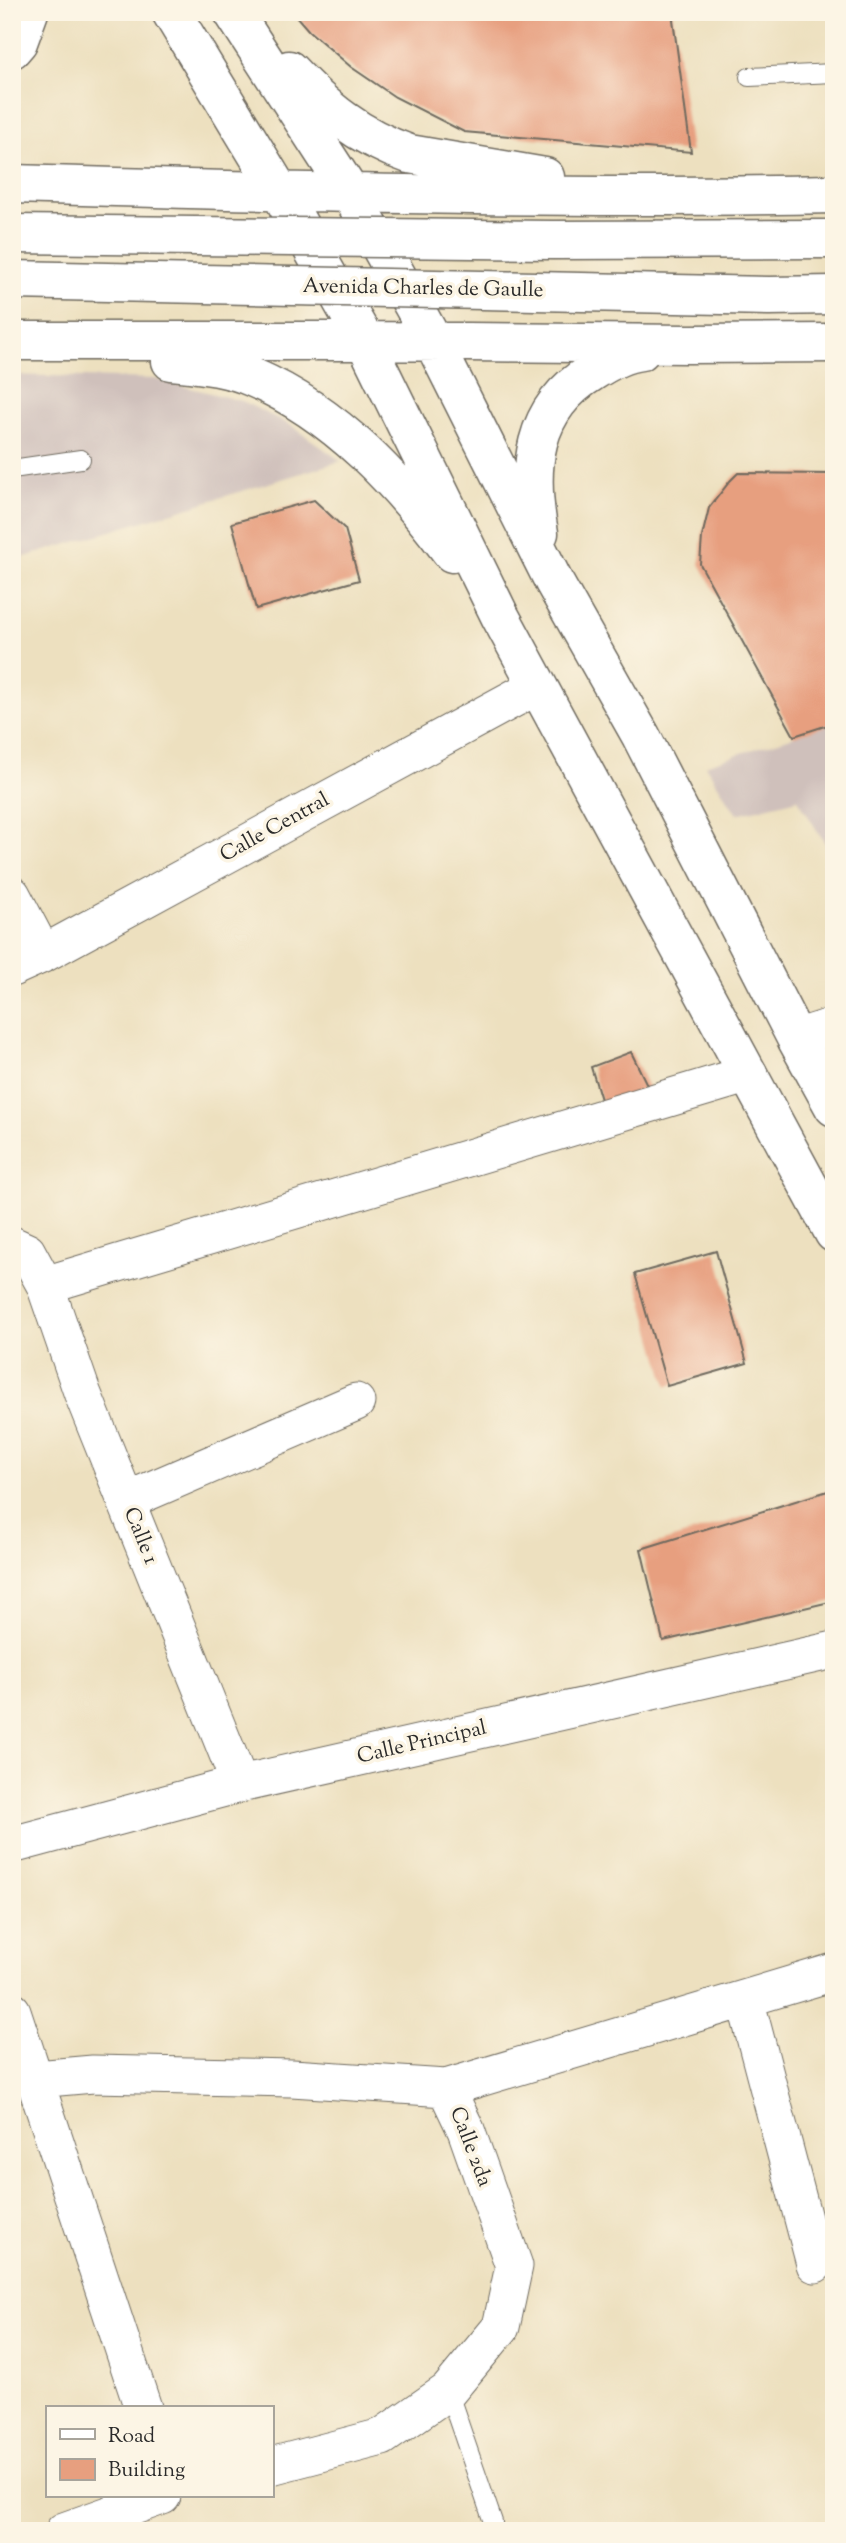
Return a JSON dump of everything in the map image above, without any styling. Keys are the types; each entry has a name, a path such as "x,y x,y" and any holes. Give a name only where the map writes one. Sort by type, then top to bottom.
{"main road":[{"path":"12,49 18,42 29,12"},
{"path":"171,12 366,341 500,616 834,1233"},
{"path":"233,12 351,194 433,341 554,582 641,736 834,1107"},
{"path":"242,12 317,99 370,139 409,154 660,198"},
{"path":"12,184 351,194 660,198 834,194"},
{"path":"12,234 553,240 834,239"},
{"name":"Avenida Charles de Gaulle","path":"12,280 769,296 834,295"},
{"path":"12,343 834,343"},
{"path":"12,343 215,366 254,377 300,402 357,444 384,469 500,616"},
{"path":"554,582 541,541 533,480 534,456 548,414 563,394 582,377 606,363 632,352 689,344"}],"street":[{"name":"Calle Central","path":"28,961 537,686"},
{"path":"12,895 28,961"},
{"path":"796,1038 834,1026"},
{"path":"46,1285 749,1074"},
{"name":"Calle 1","path":"12,1245 27,1252 46,1285 82,1392 240,1784"},
{"path":"126,1501 356,1402"},
{"name":"Calle Principal","path":"12,1845 240,1784 834,1650"},
{"name":"Calle 2da","path":"273,2465 382,2437 449,2391 501,2327 514,2266 466,2130 446,2088 834,1972"},
{"path":"745,1998 815,2264"},
{"path":"12,2011 142,2406"},
{"path":"36,2079 106,2074 292,2078 446,2088"},
{"path":"64,2531 156,2498"}],"lane":[{"path":"748,77 834,74"},
{"path":"12,469 81,459"},
{"path":"449,2391 494,2522"}],"shaded area":[{"path":"12,375 155,379 242,401 292,426 341,461 12,561"},
{"path":"834,723 834,858 798,799 737,814 705,765"}],"building":[{"path":"299,12 672,12 691,152 464,132 395,97 351,67 309,31 295,15"},
{"path":"738,473 834,474 834,723 794,736 700,564 702,537 709,508"},
{"path":"314,500 345,529 359,580 256,609 232,523"},
{"path":"631,1052 652,1095 603,1106 591,1067"},
{"path":"716,1251 747,1363 667,1386 635,1274"},
{"path":"834,1489 834,1601 663,1641 641,1549"}]}
